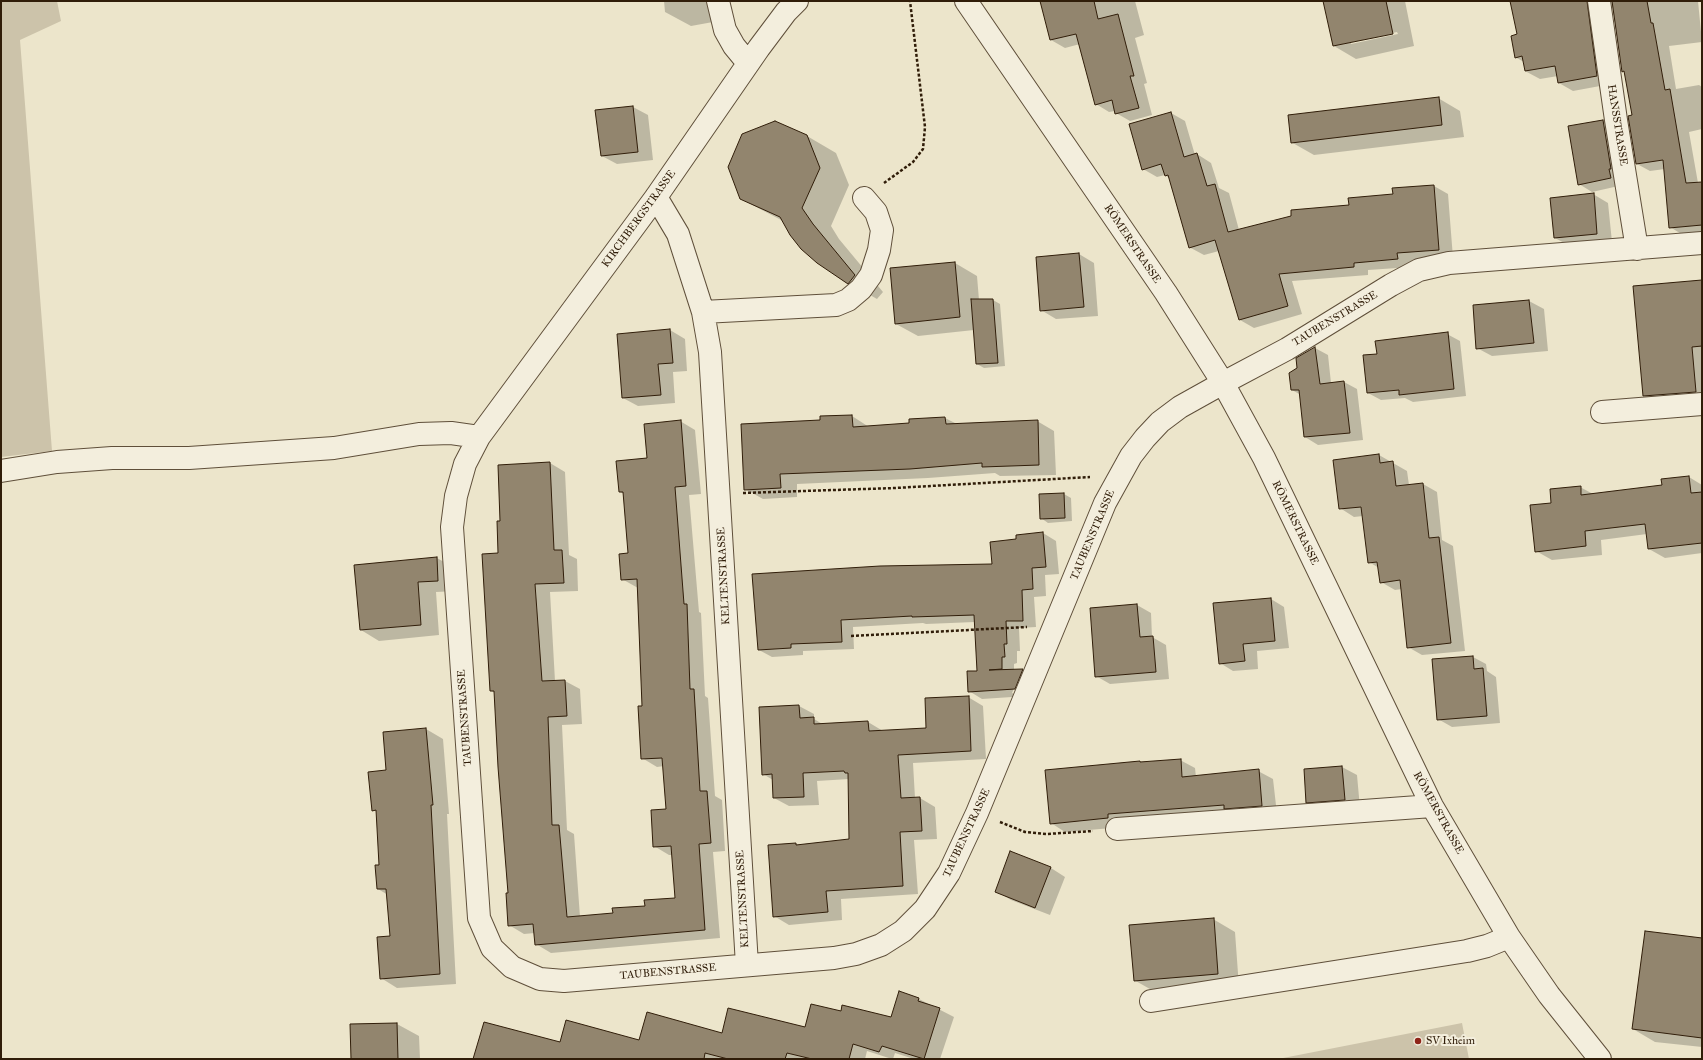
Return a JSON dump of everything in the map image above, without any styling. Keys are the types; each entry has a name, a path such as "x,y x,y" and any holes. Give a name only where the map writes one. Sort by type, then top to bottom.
{"street":[{"path":"718,1 725,30 734,46 748,63"},
{"name":"KIRCHBERGSTRASSE","path":"479,437 656,197 748,63 786,12 798,1"},
{"name":"RÖMERSTRASSE","path":"966,1 1166,293 1222,383 1264,458 1432,806 1509,937 1549,994 1600,1059"},
{"name":"HANSSTRASSE","path":"1598,1 1637,249"},
{"name":"KELTENSTRASSE","path":"656,197 678,234 703,312 710,352 747,965"},
{"path":"703,312 836,305 848,300 861,290 871,275 879,250 882,230 876,212 864,198"},
{"name":"TAUBENSTRASSE","path":"479,437 465,464 456,496 452,527 479,918 492,948 512,968 540,979 564,981 834,958 856,954 881,945 903,931 926,909 950,873 977,813 1105,503 1135,450 1160,422 1180,407 1287,348 1391,285 1419,270 1449,262 1702,243"},
{"path":"1602,412 1702,404"},
{"path":"1,471 57,462 112,458 189,458 334,448 419,434 451,433 479,437"},
{"path":"1117,829 1432,806"},
{"path":"1151,1001 1467,951 1487,946 1509,937"}],"path":[{"path":"864,198 913,162 923,149 925,127 910,1"},
{"path":"719,494 896,488 1040,479 1119,476"},
{"path":"851,636 1021,627"},
{"path":"977,813 1025,832 1047,834 1117,829"}],"shaded area":[{"path":"1,1 57,1 61,21 20,40 52,451 1,457"},
{"name":"SV Ixheim","path":"1462,1023 1469,1059 1278,1059"}],"building":[{"path":"1040,1 1094,1 1098,19 1118,14 1134,76 1130,76 1139,108 1115,114 1112,100 1095,105 1076,34 1050,40"},
{"path":"1323,1 1386,1 1393,34 1333,46"},
{"path":"1510,1 1587,1 1597,76 1558,83 1555,66 1525,71 1522,56 1515,58 1511,36 1517,34"},
{"path":"1612,1 1647,1 1651,23 1653,23 1665,90 1670,89 1686,183 1702,182 1702,225 1669,228 1663,160 1636,164 1628,116 1632,115 1624,71 1622,72"},
{"path":"1439,97 1442,125 1291,143 1288,115"},
{"path":"633,106 638,152 601,156 595,110"},
{"path":"1171,112 1184,157 1197,153 1207,186 1215,184 1228,232 1291,216 1291,210 1349,205 1348,198 1393,194 1392,188 1434,185 1439,250 1397,253 1398,259 1354,263 1354,267 1279,274 1288,306 1239,320 1215,240 1189,248 1168,175 1165,176 1161,164 1142,170 1129,124"},
{"path":"1603,120 1611,169 1609,169 1611,178 1578,185 1568,126"},
{"path":"775,121 807,135 820,168 802,208 813,224 855,275 848,284 817,263 801,249 790,235 780,217 740,199 728,167 742,134"},
{"path":"1594,193 1597,234 1554,238 1550,198"},
{"path":"1079,253 1084,307 1040,311 1036,257"},
{"path":"955,262 960,317 895,324 890,268"},
{"path":"1702,280 1702,346 1692,347 1696,392 1643,396 1633,286"},
{"path":"971,299 993,299 998,363 976,364"},
{"path":"1529,300 1534,343 1476,349 1473,305"},
{"path":"670,329 673,363 658,364 661,395 622,398 617,334"},
{"path":"1448,332 1454,389 1399,395 1399,390 1367,393 1363,355 1377,354 1375,341"},
{"path":"1315,347 1320,384 1344,381 1350,433 1304,437 1299,390 1291,390 1289,373 1297,368 1296,358"},
{"path":"852,415 853,427 909,423 909,419 945,417 946,424 1038,420 1039,465 982,467 982,463 910,469 780,474 781,488 744,490 741,424 820,420 820,416"},
{"path":"681,420 686,486 675,487 684,604 687,604 690,689 694,689 700,791 707,791 711,843 699,844 705,930 535,945 533,924 508,926 506,893 508,893 498,767 494,691 490,691 482,554 498,553 497,521 500,521 498,465 550,462 554,550 562,550 564,583 535,584 542,681 565,680 567,716 548,717 552,825 559,825 567,917 613,913 612,908 645,906 644,900 675,898 671,846 653,847 651,810 666,809 662,758 641,759 638,706 642,706 637,579 621,580 619,554 628,553 623,492 619,492 616,461 647,458 644,424"},
{"path":"1379,454 1380,463 1393,461 1396,486 1423,483 1429,538 1439,537 1451,643 1407,648 1400,580 1380,583 1377,562 1368,563 1361,507 1339,509 1333,460"},
{"path":"1689,476 1691,493 1702,492 1702,543 1648,549 1645,524 1585,531 1586,546 1535,552 1530,505 1551,503 1550,489 1581,486 1581,495 1662,485 1661,479"},
{"path":"1064,493 1065,518 1040,519 1039,494"},
{"path":"1043,532 1046,567 1032,568 1033,589 1022,590 1023,621 1006,621 1007,644 1004,644 1005,657 1002,657 1002,669 989,670 1023,669 1015,689 968,692 967,671 977,671 974,615 912,616 841,620 842,642 791,644 791,648 758,650 752,574 880,566 992,564 990,542 1016,539 1016,535"},
{"path":"437,557 438,581 418,582 421,625 360,630 354,565"},
{"path":"1271,598 1275,641 1243,644 1245,661 1219,664 1213,603"},
{"path":"1137,604 1140,637 1153,636 1156,672 1095,677 1090,608"},
{"path":"1473,656 1474,669 1483,668 1487,716 1437,720 1432,659"},
{"path":"969,696 971,751 898,755 901,798 920,797 922,831 900,832 903,886 826,891 828,912 773,917 768,845 796,843 796,845 849,839 848,773 845,773 844,771 803,773 804,797 773,798 772,774 762,775 759,707 799,705 800,718 814,717 814,724 868,721 869,731 926,728 925,698"},
{"path":"426,728 433,805 431,805 440,974 380,979 377,937 390,936 386,889 377,889 375,865 379,865 376,810 372,811 368,772 386,770 383,732"},
{"path":"1181,759 1182,777 1259,769 1262,806 1224,809 1224,805 1108,814 1108,818 1050,824 1045,770 1140,761"},
{"path":"1342,766 1345,800 1306,803 1304,769"},
{"path":"1010,851 1051,867 1035,908 995,892"},
{"path":"1214,918 1218,974 1134,981 1129,925"},
{"path":"1645,931 1702,938 1702,1038 1632,1029"},
{"path":"899,991 919,998 918,1001 940,1008 924,1059 882,1046 879,1052 853,1044 849,1059 812,1059 787,1053 785,1059 728,1059 705,1053 704,1059 473,1059 484,1022 560,1042 566,1020 639,1040 647,1012 722,1033 728,1008 805,1027 811,1004 841,1011 842,1005 891,1017"},
{"path":"397,1023 398,1059 351,1059 350,1024"}],"place":[{"name":"SV Ixheim","path":"1418,1041"}]}
